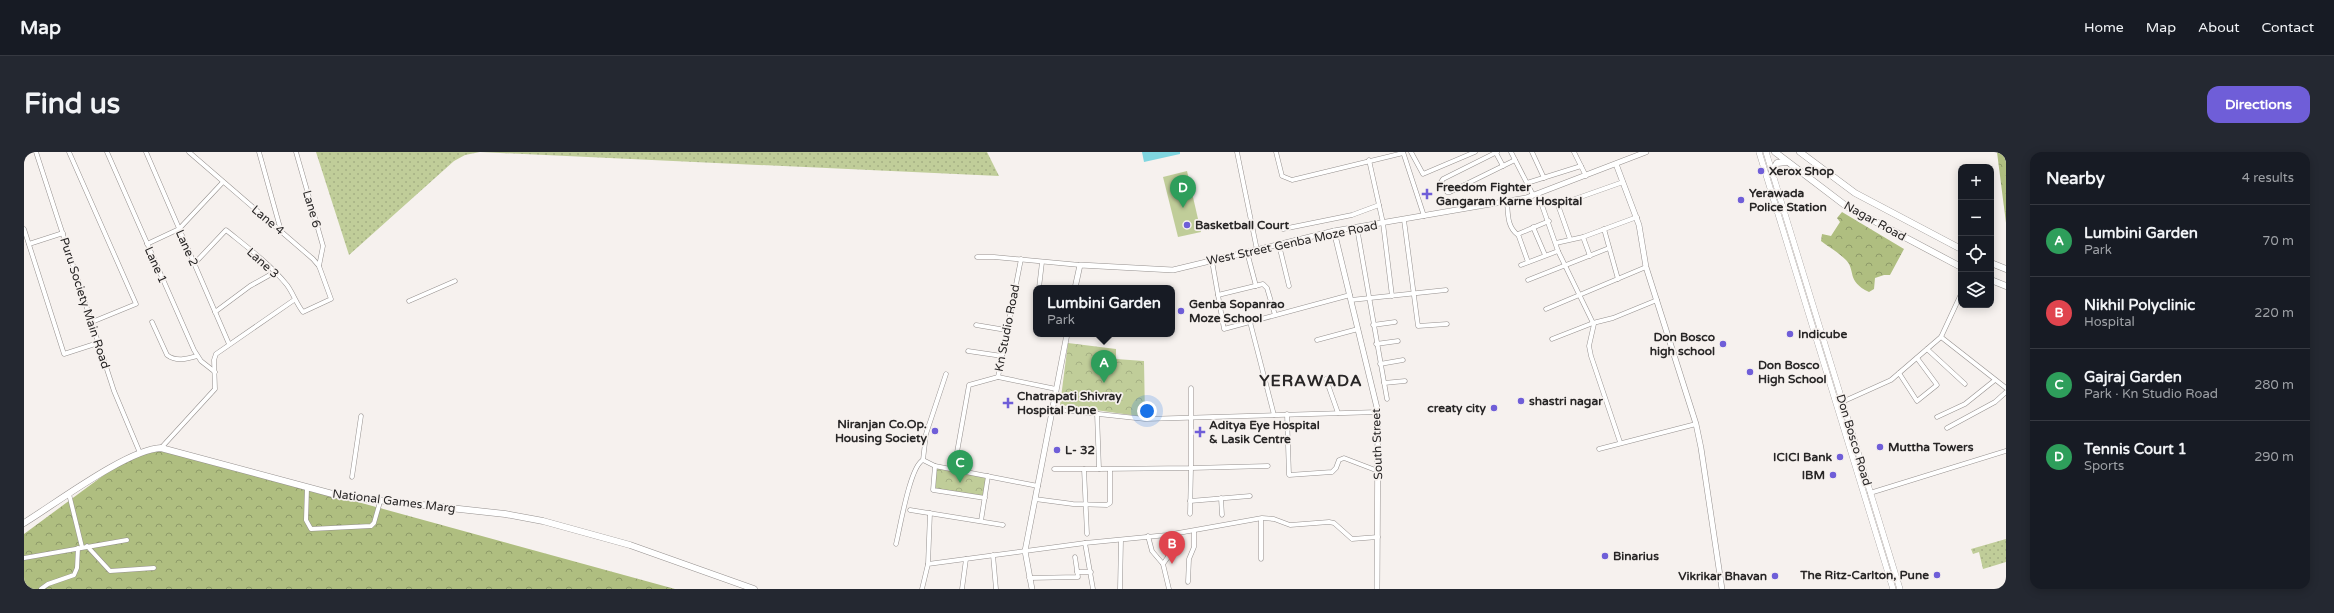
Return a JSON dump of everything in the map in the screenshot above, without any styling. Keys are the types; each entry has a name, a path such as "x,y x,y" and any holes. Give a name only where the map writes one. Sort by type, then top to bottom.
{"main road":[{"name":"Don Bosco Road","path":"1760,152 1893,589"},
{"name":"Don Bosco Road","path":"1766,152 1900,589"},
{"name":"Nagar Road","path":"1774,152 1846,206 1958,264"},
{"name":"Nagar Road","path":"1800,152 1855,193 1958,247"},
{"path":"1772,172 1777,164 1786,162"},
{"path":"1994,264 2006,269"},
{"path":"1994,281 2006,286"},
{"name":"National Games Marg","path":"24,523 69,494 140,453 161,448 340,496 380,502 505,514 542,521 630,545 754,589"}],"street":[{"name":"Puru Society Main Road","path":"36,152 114,391 140,453"},
{"path":"69,152 136,304 92,322"},
{"name":"Lane 1","path":"107,152 197,356 215,372"},
{"name":"Lane 2","path":"146,152 229,344"},
{"name":"Lane 4","path":"189,152 307,253 319,266 331,299 303,312 294,300"},
{"path":"259,152 281,231"},
{"name":"Lane 6","path":"296,152 323,246 319,266"},
{"path":"1237,152 1257,250"},
{"path":"1276,152 1282,176 1292,180 1403,152 1424,216"},
{"path":"1411,152 1423,174 1475,152"},
{"path":"1503,166 1497,152 1442,179 1441,182 1445,190 1450,192 1503,166 1515,160"},
{"path":"1511,152 1527,183 1536,195 1548,221 1558,250 1594,324 1589,346 1591,356 1620,442"},
{"path":"1533,152 1544,178"},
{"path":"1574,152 1586,176"},
{"name":"West Street Genba Moze Road","path":"977,257 1021,259 1042,262 1164,271 1212,261 1334,231 1404,220 1536,195 1646,152"},
{"path":"1370,160 1383,223 1392,296"},
{"path":"1616,164 1637,217 1646,267 1696,424 1701,448 1722,589"},
{"path":"1527,183 1581,166"},
{"path":"147,244 179,229 223,182"},
{"path":"1570,239 1558,205 1623,182"},
{"path":"1507,201 1511,227 1518,235 1528,262"},
{"path":"1283,229 1352,215 1379,205"},
{"path":"1556,243 1583,237 1637,217"},
{"path":"1404,220 1418,326 1447,324"},
{"path":"1518,235 1520,232 1548,221"},
{"path":"1533,227 1545,255"},
{"path":"1357,228 1368,299 1387,399"},
{"path":"24,229 64,354 98,344"},
{"path":"1604,229 1608,248 1618,279"},
{"name":"Lane 3","path":"194,264 226,230 275,272 288,287 294,300"},
{"name":"South Street","path":"1334,231 1378,412 1377,589"},
{"path":"29,244 63,233"},
{"path":"1583,237 1590,256"},
{"path":"1279,245 1289,286"},
{"path":"1528,280 1608,248"},
{"path":"1521,265 1558,250"},
{"path":"1247,252 1256,286"},
{"name":"Kn Studio Road","path":"954,470 969,385 998,377 1021,259"},
{"path":"1212,261 1224,329 1350,295"},
{"path":"1039,285 1042,262"},
{"path":"1076,285 1080,265"},
{"path":"1546,309 1646,267"},
{"path":"215,312 250,286 275,272"},
{"path":"409,301 455,281"},
{"path":"1218,295 1256,286 1266,286 1275,315"},
{"path":"1351,300 1446,290"},
{"path":"161,448 215,389 214,360 216,354 294,300"},
{"path":"1552,339 1657,300"},
{"path":"1842,402 1887,382 1941,337 1958,300"},
{"path":"152,322 167,355 170,358 185,359 197,356"},
{"path":"1250,322 1274,415"},
{"path":"1373,325 1395,322"},
{"path":"976,325 1006,330"},
{"path":"1316,340 1358,329"},
{"path":"1032,589 1025,551 1066,337"},
{"path":"1941,337 2006,388"},
{"path":"1376,344 1398,341"},
{"path":"1927,349 1965,384"},
{"path":"968,351 1002,356"},
{"path":"1899,373 1917,401 1937,385 1916,358"},
{"path":"1380,364 1403,360"},
{"path":"923,460 926,434 946,374"},
{"path":"998,377 1056,389"},
{"path":"1326,379 1338,413"},
{"path":"1938,417 1965,404 1995,380"},
{"path":"1384,383 1405,381"},
{"path":"1190,514 1192,417 1191,388"},
{"path":"1947,428 1995,402 2006,392"},
{"path":"1052,409 1145,419 1378,412"},
{"path":"1096,414 1099,469"},
{"path":"1287,414 1289,475 1332,472 1336,468 1339,460 1344,458 1378,471"},
{"path":"352,477 361,416"},
{"path":"1599,449 1620,442 1696,424"},
{"path":"1870,493 2006,451"},
{"path":"923,460 935,466 1038,486"},
{"path":"896,544 912,476 918,462 923,460"},
{"path":"935,466 933,490 985,498"},
{"path":"1054,469 1110,470 1268,466"},
{"path":"1084,469 1087,534"},
{"path":"1035,499 1085,505 1103,505 1110,503 1110,470"},
{"path":"981,521 988,476"},
{"path":"307,488 306,520 311,529 371,526 374,523 380,502"},
{"path":"41,589 48,584 74,575 77,568 83,547 69,494"},
{"path":"1190,500 1250,496"},
{"path":"1221,498 1222,515"},
{"path":"910,510 1003,525"},
{"path":"922,589 928,564 930,513"},
{"path":"1261,519 1261,559"},
{"path":"928,564 1085,543 1167,535 1261,519 1274,519 1290,524 1329,522 1334,523 1352,539 1378,538"},
{"path":"1188,582 1189,560 1194,547 1194,531"},
{"path":"1162,564 1168,557 1167,535"},
{"path":"1148,536 1152,551 1162,564 1169,589"},
{"path":"24,558 127,540"},
{"path":"1120,589 1121,540"},
{"path":"1085,543 1091,572 1092,589"},
{"path":"83,547 110,571 154,568"},
{"path":"993,555 996,589"},
{"path":"1029,578 1078,576 1076,557"},
{"path":"962,589 966,559"},
{"path":"1077,572 1091,572"}],"green space":[{"path":"316,152 480,152 465,155 454,161 349,255"},
{"path":"480,152 987,152 999,176"},
{"path":"1997,152 2006,152 2006,223"},
{"path":"1187,171 1201,232 1178,237 1163,177"},
{"path":"1842,212 1904,249 1890,275 1875,278 1874,289 1869,292 1857,284 1854,280 1851,268 1846,260 1821,241 1822,234 1831,236 1840,222 1837,218"},
{"path":"1068,343 1116,349 1116,359 1144,361 1145,417 1060,405"},
{"path":"161,448 675,589 24,589 24,534 127,458"},
{"path":"935,466 988,476 985,498 933,490"},
{"path":"2006,539 2006,562 1983,569 1979,552 1973,554 1971,549"}],"water":[{"path":"1142,152 1180,152 1180,154 1144,162"}],"place":[{"name":"Xerox Shop","path":"1761,171"},
{"name":"Freedom Fighter Gangaram Karne Hospital","path":"1427,194"},
{"name":"Yerawada Police Station","path":"1741,200"},
{"name":"Tennis Court 1","path":"1183,208"},
{"name":"Basketball Court","path":"1187,225"},
{"name":"Genba Sopanrao Moze School","path":"1181,311"},
{"name":"Indicube","path":"1790,334"},
{"name":"Don Bosco high school","path":"1723,344"},
{"name":"Don Bosco High School","path":"1750,372"},
{"name":"Lumbini Garden","path":"1104,383"},
{"name":"shastri nagar","path":"1521,401"},
{"name":"Chatrapati Shivray Hospital Pune","path":"1008,403"},
{"name":"creaty city","path":"1494,408"},
{"name":"Niranjan Co.Op. Housing Society","path":"935,431"},
{"name":"Aditya Eye Hospital & Lasik Centre","path":"1200,432"},
{"name":"Muttha Towers","path":"1880,447"},
{"name":"L- 32","path":"1057,450"},
{"name":"ICICI Bank","path":"1840,457"},
{"name":"IBM","path":"1833,475"},
{"name":"Gajraj Garden","path":"960,483"},
{"name":"Binarius","path":"1605,556"},
{"name":"Nikhil Polyclinic","path":"1172,564"},
{"name":"The Ritz-Carlton, Pune","path":"1937,575"},
{"name":"Vikrikar Bhavan","path":"1775,576"}],"district":[{"name":"YERAWADA","path":"1311,380"}]}
